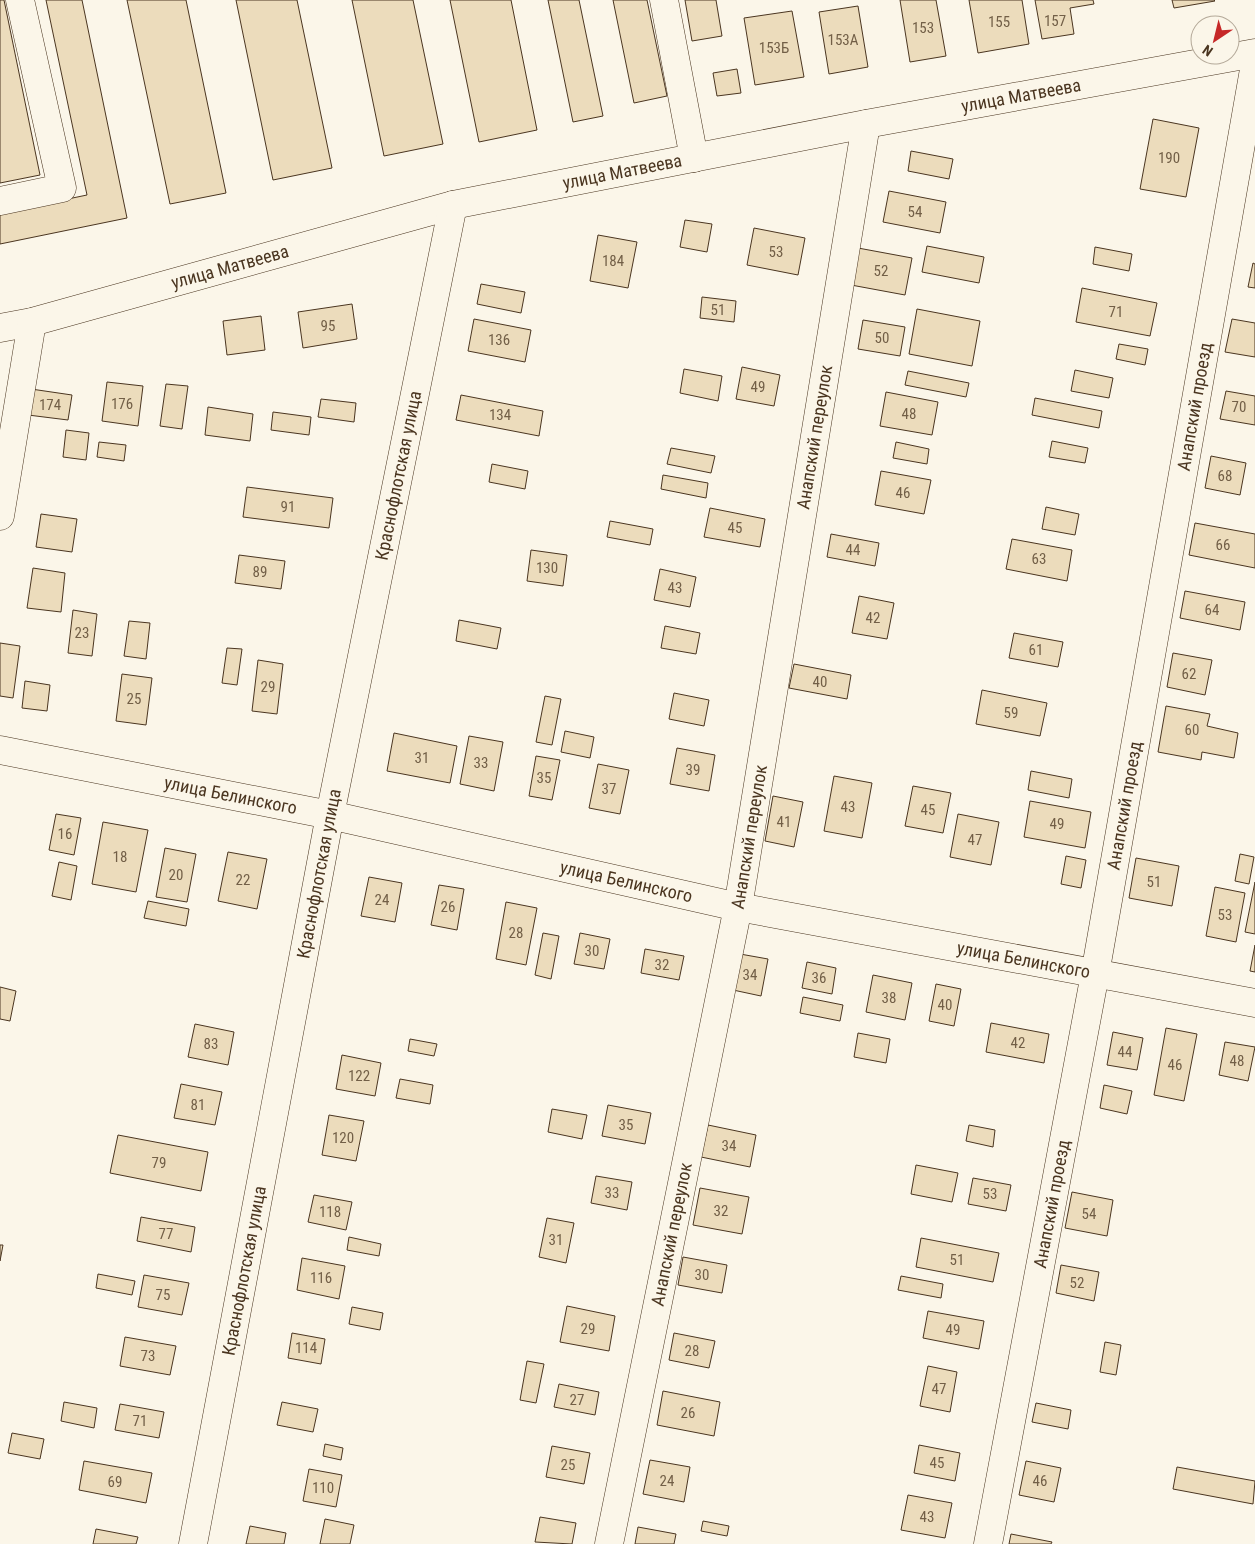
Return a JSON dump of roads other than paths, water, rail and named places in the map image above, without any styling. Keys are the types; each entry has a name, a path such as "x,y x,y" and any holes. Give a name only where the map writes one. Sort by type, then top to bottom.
{"lane":[{"path":"0,201 62,188 20,0"},
{"path":"664,0 694,158"},
{"name":"улица Матвеева","path":"0,328 32,322 453,205 866,124 1255,53"},
{"name":"Анапский проезд","path":"988,1544 1095,974 1255,64"},
{"name":"Анапский переулок","path":"609,1544 738,907 866,124"},
{"name":"Краснофлотская улица","path":"193,1544 330,815 453,205"},
{"path":"0,516 32,322"},
{"name":"улица Белинского","path":"0,750 330,815 738,907 1255,1003"}]}
